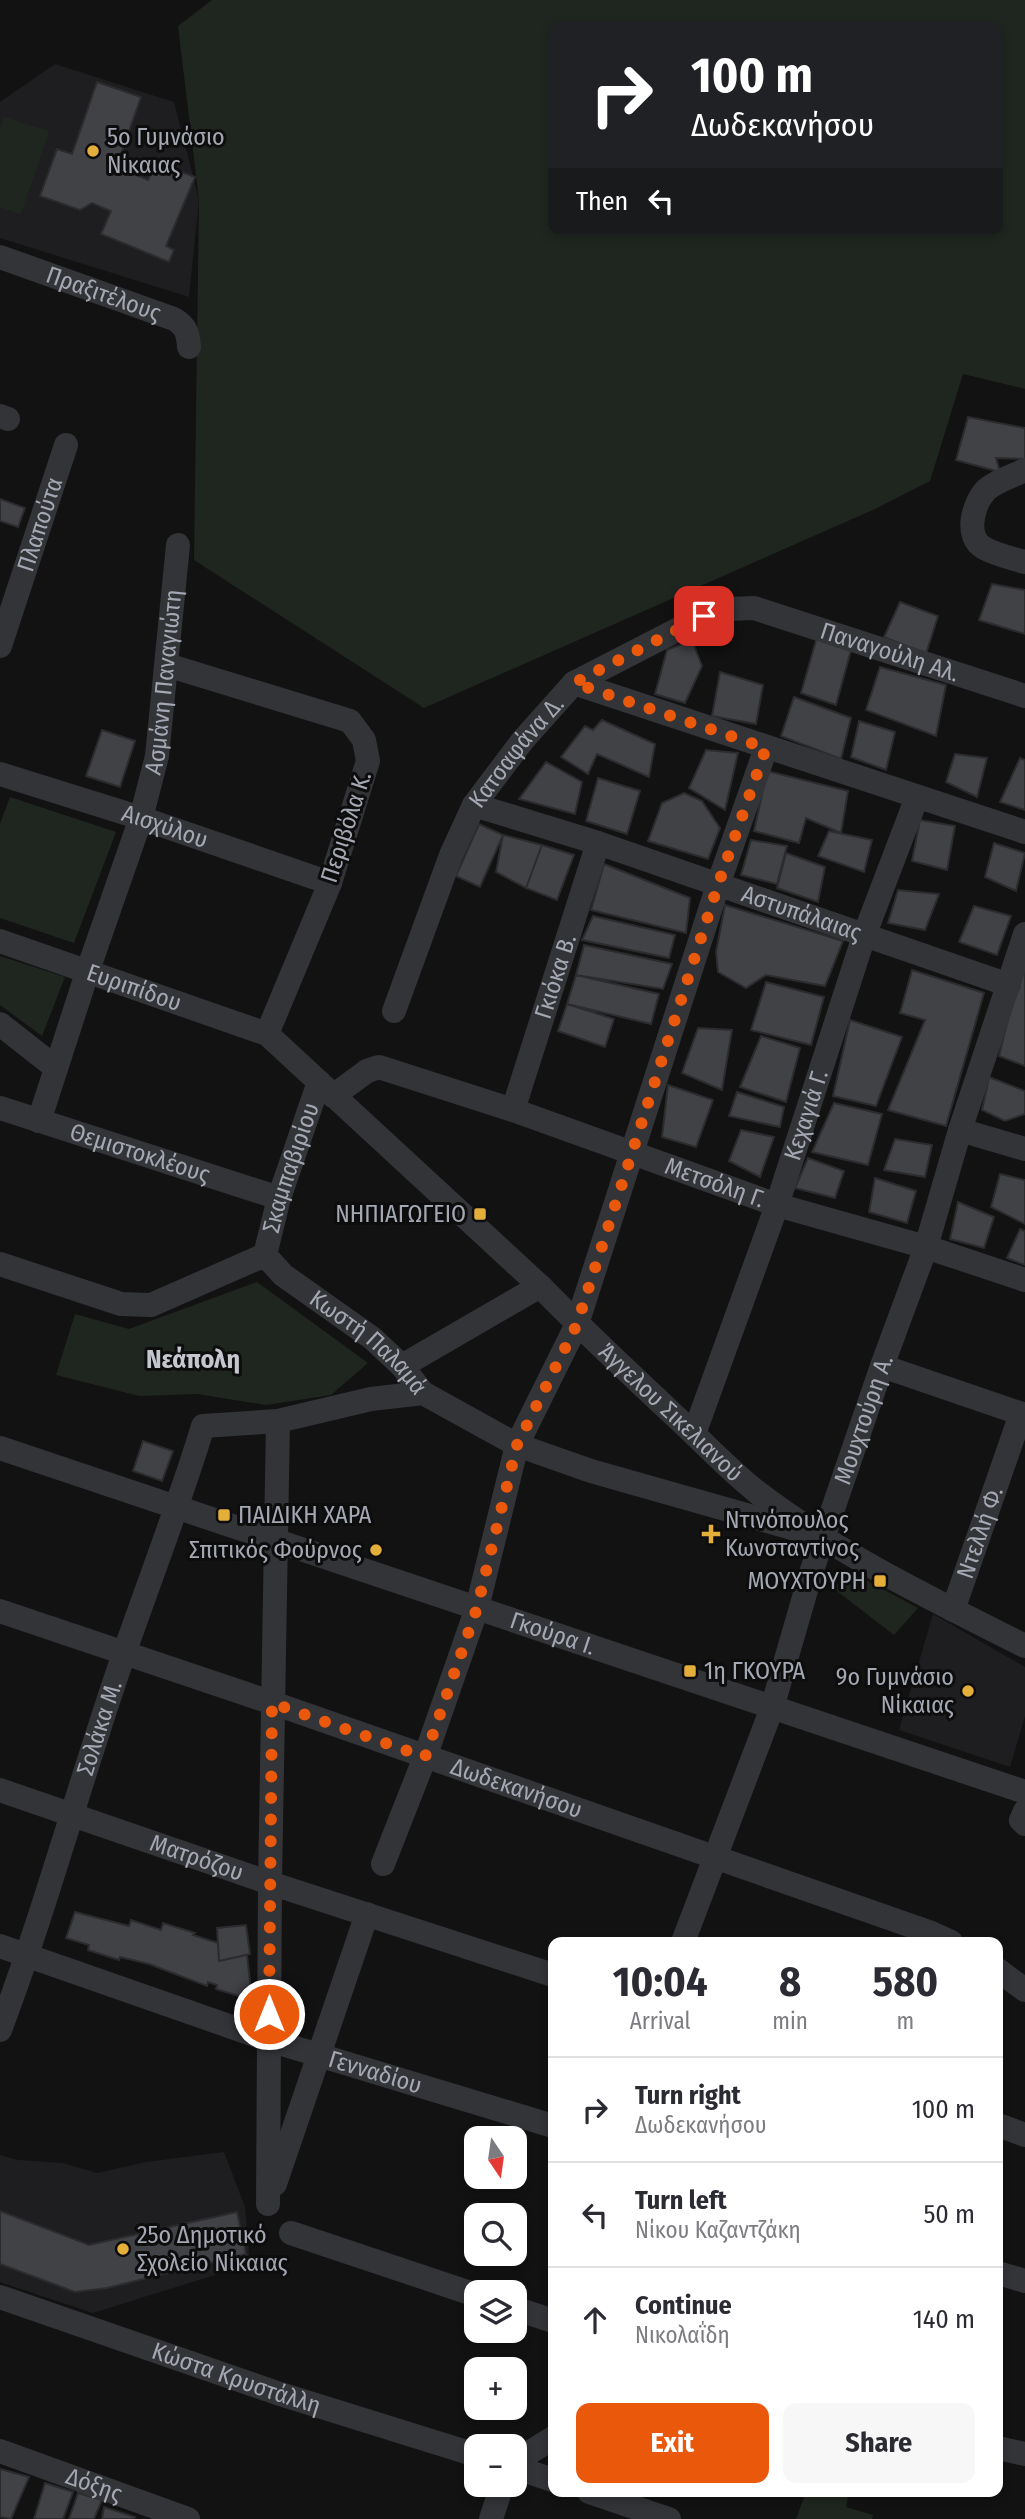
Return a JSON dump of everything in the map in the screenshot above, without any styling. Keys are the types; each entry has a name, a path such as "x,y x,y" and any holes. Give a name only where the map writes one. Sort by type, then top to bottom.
{"street":[{"name":"Πραξιτέλους","path":"0,257 174,318 183,325 188,334 189,347"},
{"name":"Πλαπούτα","path":"0,646 7,604 66,444"},
{"path":"1025,470 986,490 976,508 971,528 975,541 982,548 1025,562"},
{"name":"Ασμάνη Παναγιώτη","path":"39,1121 141,818 158,755 178,545"},
{"name":"Κατσαφάνα Δ.","path":"394,1011 451,855 474,804 523,740 574,683 704,616 728,609 754,608"},
{"name":"Παναγούλη Αλ.","path":"754,608 1025,696"},
{"name":"Περιβόλα Κ.","path":"167,665 350,721 364,740 368,761 330,883 267,1034"},
{"path":"574,683 1025,832"},
{"path":"383,1864 425,1757 477,1608 517,1445 577,1324 718,885 766,748"},
{"name":"Αισχύλου","path":"0,774 141,818 330,883"},
{"name":"Κεχαγιά Γ.","path":"694,1434 777,1205 864,936 917,797"},
{"name":"Αστυπάλαιας","path":"474,804 598,843 1009,985"},
{"name":"Γκιόκα Β.","path":"513,1110 598,843"},
{"name":"Μουχτούρη Α.","path":"685,1937 772,1708 823,1538 926,1247 960,1130 1025,934"},
{"name":"Ευριπίδου","path":"0,941 267,1034"},
{"path":"0,1024 56,1068"},
{"name":"Άγγελου Σικελιανού","path":"267,1034 540,1286 755,1490 823,1538 953,1610 1025,1646"},
{"name":"Μετσόλη Γ.","path":"326,1089 379,1067 513,1110 777,1205 926,1247 1025,1280"},
{"name":"Σκαμπαβιρίου","path":"265,1255 279,1198 326,1089"},
{"name":"Θεμιστοκλέους","path":"0,1108 279,1198"},
{"path":"960,1130 1025,1148"},
{"path":"0,1264 121,1304 150,1305 265,1255"},
{"name":"Κωστή Παλαμά","path":"265,1255 283,1275 372,1338 402,1366 422,1393 517,1445 592,1471 823,1538"},
{"path":"402,1366 540,1286"},
{"path":"882,1366 1023,1415"},
{"path":"367,1914 268,2204 272,1703 278,1421 371,1399 422,1393"},
{"name":"Ντελλή Φ.","path":"953,1610 1023,1415"},
{"name":"Σολάκα Μ.","path":"0,2030 29,1954 125,1652 178,1507 204,1426 278,1421"},
{"name":"Γκούρα Ι.","path":"0,1448 1025,1792"},
{"name":"Δωδεκανήσου","path":"0,1611 714,1856 940,1937"},
{"name":"Ματρόζου","path":"0,1790 270,1883 548,1973"},
{"name":"Γενναδίου","path":"0,1946 269,2040 548,2124"},
{"path":"1003,1974 1025,1990"},
{"path":"1003,2127 1025,2135"},
{"path":"291,2233 464,2291"},
{"path":"1003,2274 1025,2281"},
{"name":"Κώστα Κρυστάλλη","path":"0,2297 277,2393 464,2451"},
{"path":"527,2312 548,2319"},
{"path":"527,2455 548,2441"},
{"path":"1003,2449 1025,2454"},
{"name":"Δόξης","path":"0,2451 188,2519"},
{"path":"527,2469 548,2478"},
{"path":"491,2519 498,2497"},
{"path":"604,2497 669,2519"}],"shaded area":[{"path":"212,0 1025,0 1025,389 963,374 930,481 875,509 424,708 194,560 199,200 178,26"},
{"name":"5o Γυμνάσιο Νίκαιας","path":"55,64 174,102 199,200 189,297 0,238 0,102"},
{"path":"4,117 49,131 21,214 0,207 0,130"},
{"path":"10,797 116,832 74,943 0,918 0,824"},
{"path":"0,956 65,977 42,1036 0,1005"},
{"path":"257,1282 368,1363 331,1395 266,1405 197,1394 139,1396 56,1375 75,1314 129,1329"},
{"path":"852,1573 918,1608 894,1635 833,1588"},
{"name":"9ο Γυμνάσιο Νίκαιας","path":"933,1614 1025,1667 1025,1716 1010,1767 899,1730"},
{"path":"224,2152 245,2207 250,2264 93,2313 0,2282 0,2155 18,2160 63,2163 97,2173 146,2162"},
{"path":"804,2497 848,2497 846,2507 873,2515 872,2519 796,2519"}],"building":[{"path":"97,82 141,97 120,157 127,171 148,180 156,162 195,177 166,246 174,250 169,262 101,234 111,211 92,203 80,210 40,196 57,149 72,154"},
{"path":"968,417 1025,428 1025,459 996,458 1000,472 956,460"},
{"path":"0,499 25,508 18,527 0,521"},
{"path":"992,584 1025,590 1025,634 979,620"},
{"path":"900,602 938,616 926,654 884,637"},
{"path":"817,637 851,650 836,705 801,693"},
{"path":"692,640 702,666 685,703 655,694 667,650"},
{"path":"880,667 946,685 936,736 866,710"},
{"path":"720,672 763,685 756,724 712,716"},
{"path":"794,697 851,718 841,759 781,736"},
{"path":"602,720 655,744 649,777 597,754 588,774 561,757 585,726 593,730"},
{"path":"859,721 895,732 886,770 851,757"},
{"path":"102,730 135,741 120,787 86,776"},
{"path":"706,750 738,753 725,810 689,788"},
{"path":"955,754 987,758 977,797 946,782"},
{"path":"1020,758 1025,760 1025,810 1000,802"},
{"path":"546,762 582,782 575,814 519,799"},
{"path":"767,771 848,791 841,833 806,818 799,843 754,831"},
{"path":"598,778 640,791 627,834 586,821"},
{"path":"684,793 702,801 720,828 708,859 648,841 662,803"},
{"path":"920,820 955,826 947,870 912,861"},
{"path":"479,824 503,835 480,887 456,876"},
{"path":"829,831 872,840 864,872 818,856"},
{"path":"503,835 542,845 526,888 496,872"},
{"path":"751,840 787,846 777,884 741,875"},
{"path":"994,843 1025,853 1016,891 985,877"},
{"path":"542,845 574,855 557,900 526,888"},
{"path":"786,853 825,867 818,902 777,888"},
{"path":"604,864 690,898 686,933 591,910"},
{"path":"898,890 939,894 925,930 888,923"},
{"path":"725,905 843,941 825,986 766,975 746,988 718,972 716,952"},
{"path":"974,906 1011,916 997,955 959,942"},
{"path":"593,916 675,935 669,958 582,940"},
{"path":"584,945 672,964 663,989 576,975"},
{"path":"1020,969 1025,970 1025,1066 999,1056"},
{"path":"912,970 984,993 946,1126 888,1110 925,1020 900,1013"},
{"path":"576,975 659,994 651,1024 567,1004"},
{"path":"766,982 824,997 811,1045 751,1030"},
{"path":"567,1004 614,1019 605,1047 558,1031"},
{"path":"850,1020 902,1037 876,1106 833,1096"},
{"path":"698,1028 732,1030 722,1090 682,1073"},
{"path":"761,1036 800,1048 786,1102 740,1087"},
{"path":"989,1077 1025,1091 1025,1114 1005,1121 982,1110"},
{"path":"668,1085 713,1100 696,1147 662,1137"},
{"path":"737,1092 784,1107 780,1127 729,1116"},
{"path":"834,1103 882,1114 868,1165 812,1152"},
{"path":"741,1130 774,1137 760,1177 729,1161"},
{"path":"895,1139 932,1145 925,1177 884,1170"},
{"path":"808,1158 844,1171 835,1198 795,1188"},
{"path":"1000,1174 1025,1180 1025,1224 991,1207"},
{"path":"875,1178 916,1191 907,1223 869,1212"},
{"path":"958,1202 994,1217 984,1248 950,1239"},
{"path":"1020,1229 1025,1231 1025,1265 1007,1258"},
{"path":"143,1441 173,1451 162,1481 133,1471"},
{"path":"75,1912 129,1926 131,1920 161,1930 163,1923 195,1933 193,1935 218,1943 219,1961 247,1955 252,2000 216,1989 217,1985 208,1982 207,1986 149,1964 120,1957 119,1960 88,1950 89,1945 66,1938"},
{"path":"246,1925 250,1954 219,1961 217,1928"},
{"name":"25o Δημοτικό Σχολείο Νίκαιας","path":"0,2211 89,2245 237,2212 246,2254 107,2288 75,2292 0,2264"},
{"path":"0,2469 29,2477 11,2519 0,2517"},
{"path":"45,2483 73,2492 63,2519 34,2519"},
{"path":"78,2493 102,2500 94,2519 69,2519"},
{"path":"104,2507 135,2517 102,2519"}],"place":[{"name":"5o Γυμνάσιο Νίκαιας","path":"93,151"},
{"name":"ΝΗΠΙΑΓΩΓΕΙΟ","path":"480,1214"},
{"name":"ΠΑΙΔΙΚΗ ΧΑΡΑ","path":"224,1515"},
{"name":"Ντινόπουλος Κωνσταντίνος","path":"711,1534"},
{"name":"Σπιτικός Φούρνος","path":"376,1550"},
{"name":"ΜΟΥΧΤΟΥΡΗ","path":"880,1581"},
{"name":"1η ΓΚΟΥΡΑ","path":"690,1671"},
{"name":"9ο Γυμνάσιο Νίκαιας","path":"968,1691"},
{"name":"25o Δημοτικό Σχολείο Νίκαιας","path":"123,2249"}],"district":[{"name":"Νεάπολη","path":"193,1359"}],"route":[{"path":"269,2014 272,1703 425,1757 477,1608 517,1445 577,1324 718,885 766,748 574,683 704,616"}]}
